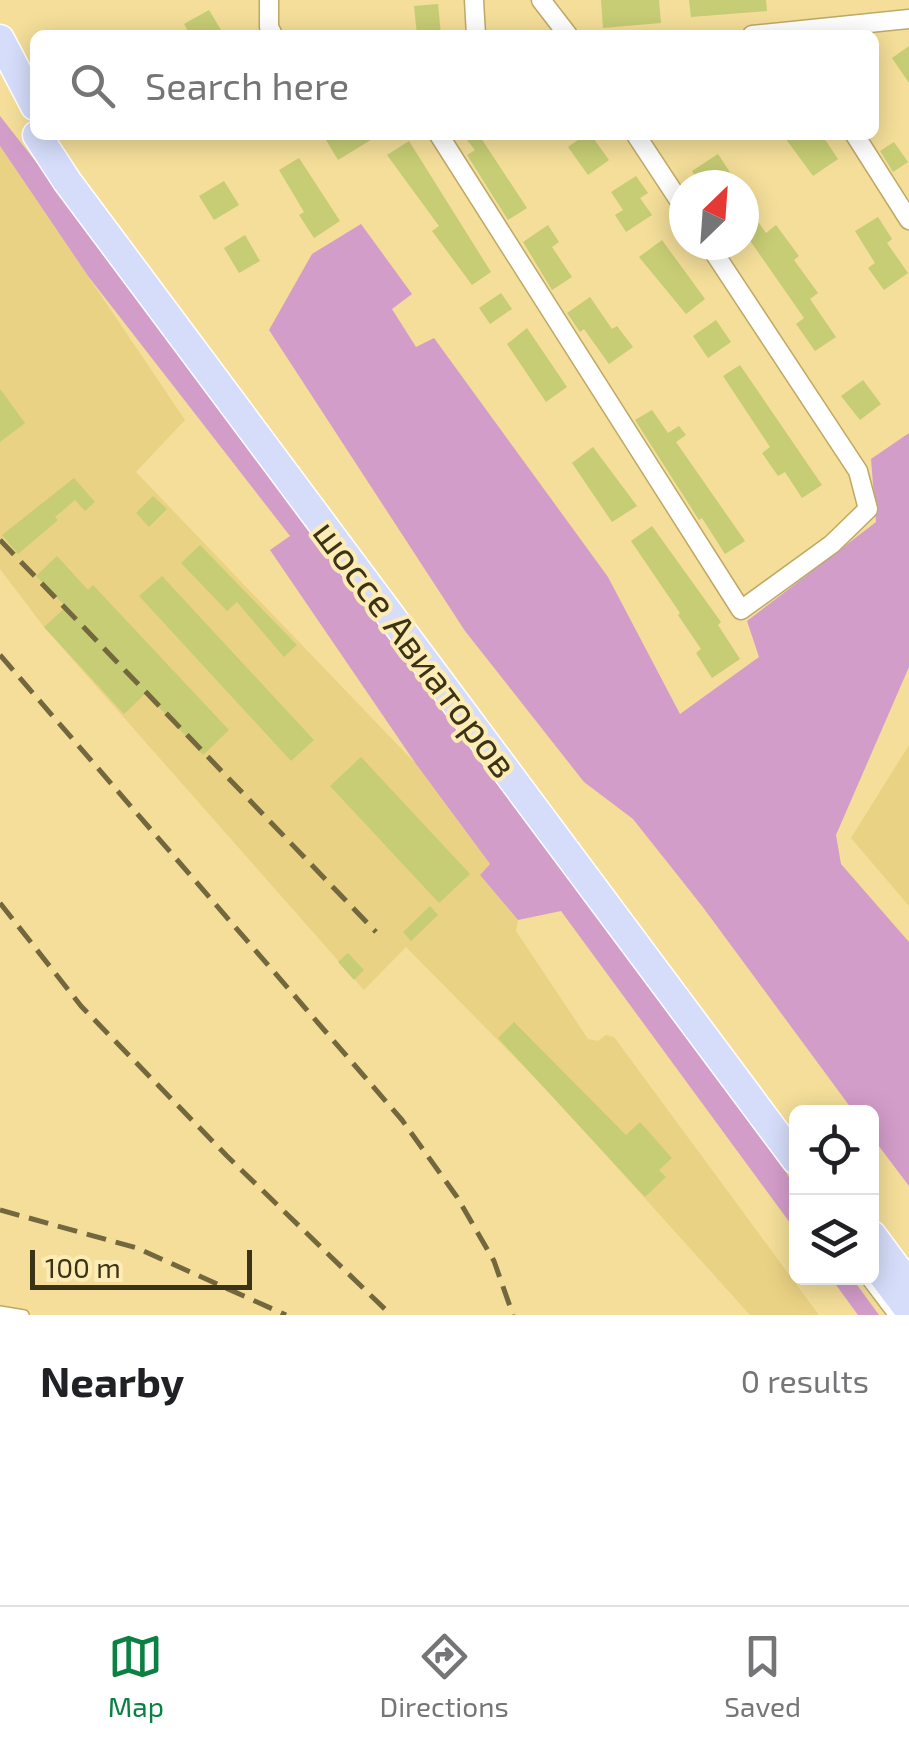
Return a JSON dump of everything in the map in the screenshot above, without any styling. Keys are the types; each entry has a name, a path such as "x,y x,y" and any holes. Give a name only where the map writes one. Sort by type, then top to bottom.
{"main road":[{"path":"0,39 30,96"},
{"name":"шоссе Авиаторов","path":"0,77 30,124"},
{"name":"шоссе Авиаторов","path":"40,140 789,1151"},
{"name":"шоссе Авиаторов","path":"57,140 789,1125"},
{"path":"879,1244 909,1285"},
{"path":"879,1269 909,1310"}],"street":[{"path":"270,0 271,30"},
{"path":"474,0 476,30"},
{"path":"541,0 564,30"},
{"path":"822,30 909,19"},
{"path":"441,140 740,610 832,544 868,509 858,471 719,260"},
{"path":"639,140 669,185"},
{"path":"858,140 909,220"}],"lane":[{"path":"870,1285 893,1315"},
{"path":"0,1311 24,1315"}],"shaded area":[{"path":"0,116 84,223 210,398 220,404 786,1172 789,1221 561,911 518,920 480,875 490,864 416,764 270,550 290,536 88,276 0,146"},
{"path":"0,146 185,420 136,472 416,764 490,864 480,875 518,920 516,931 588,1039 614,1037 789,1274 789,1285 797,1285 819,1315 750,1315 550,1093 406,947 364,990 44,627 0,569"},
{"path":"361,224 412,294 392,309 416,347 434,338 608,577 680,714 759,657 747,621 876,522 871,459 909,433 909,667 836,835 841,864 909,942 909,1186 879,1146 879,1105 849,1105 633,819 584,782 465,631 269,330 312,254"},
{"path":"909,745 909,906 851,838"},
{"path":"836,1285 857,1285 879,1315 858,1315"}],"building":[{"path":"601,0 659,0 661,23 603,28"},
{"path":"689,0 766,0 767,11 691,17"},
{"path":"438,4 441,30 416,30 414,6"},
{"path":"209,10 221,30 187,30 184,24"},
{"path":"909,46 909,83 892,58"},
{"path":"326,140 371,140 338,160"},
{"path":"467,140 482,140 527,208 508,220 467,155 475,150"},
{"path":"578,140 595,140 609,160 588,175 568,147"},
{"path":"787,140 825,140 838,159 813,176"},
{"path":"409,141 491,272 472,285 432,231 439,226 387,155"},
{"path":"894,142 908,162 893,172 880,151"},
{"path":"718,154 728,170 694,170"},
{"path":"299,158 340,221 314,238 299,215 304,212 279,170"},
{"path":"636,176 648,193 640,198 652,215 626,232 615,215 623,210 611,192"},
{"path":"224,181 239,205 214,220 199,196"},
{"path":"878,217 892,239 887,243 908,273 884,290 868,268 875,263 855,231"},
{"path":"759,223 766,233 776,225 799,256 794,260 818,293 810,299 836,337 815,351 796,324 804,318 759,254"},
{"path":"548,225 559,242 552,247 572,277 552,290 523,242"},
{"path":"245,235 260,261 239,273 224,248"},
{"path":"662,240 669,250 669,260 677,260 705,299 686,314 639,257"},
{"path":"501,293 512,309 490,324 479,308"},
{"path":"590,297 612,329 617,326 633,347 609,364 567,313"},
{"path":"716,320 731,342 708,358 693,336"},
{"path":"527,328 567,387 546,402 507,344"},
{"path":"740,365 822,485 802,498 785,472 778,476 762,453 770,447 723,376"},
{"path":"863,380 881,404 860,420 841,396"},
{"path":"0,389 25,423 0,442"},
{"path":"652,410 668,433 679,426 686,435 676,442 745,541 725,554 635,420"},
{"path":"593,447 637,506 612,522 572,463"},
{"path":"74,478 95,502 85,511 75,500 18,554 2,535"},
{"path":"153,496 167,509 149,527 136,513"},
{"path":"652,526 721,622 718,625 740,659 712,678 696,653 701,649 680,613 631,541"},
{"path":"200,545 297,645 284,657 237,602 227,611 181,563"},
{"path":"57,556 88,590 93,585 229,730 203,755 146,693 124,714 44,627 66,607 36,576"},
{"path":"162,576 314,740 291,761 139,596"},
{"path":"361,757 470,874 439,903 330,786"},
{"path":"430,906 438,915 411,941 403,932"},
{"path":"348,953 364,970 354,980 338,962"},
{"path":"514,1022 626,1135 640,1122 672,1158 659,1170 666,1177 645,1197 498,1038"}],"railway":[{"path":"0,540 376,932"},
{"path":"0,655 402,1120 457,1197 494,1261 513,1315"},
{"path":"0,903 81,1006 227,1156 391,1315"},
{"path":"0,1210 137,1248 286,1315"}]}
